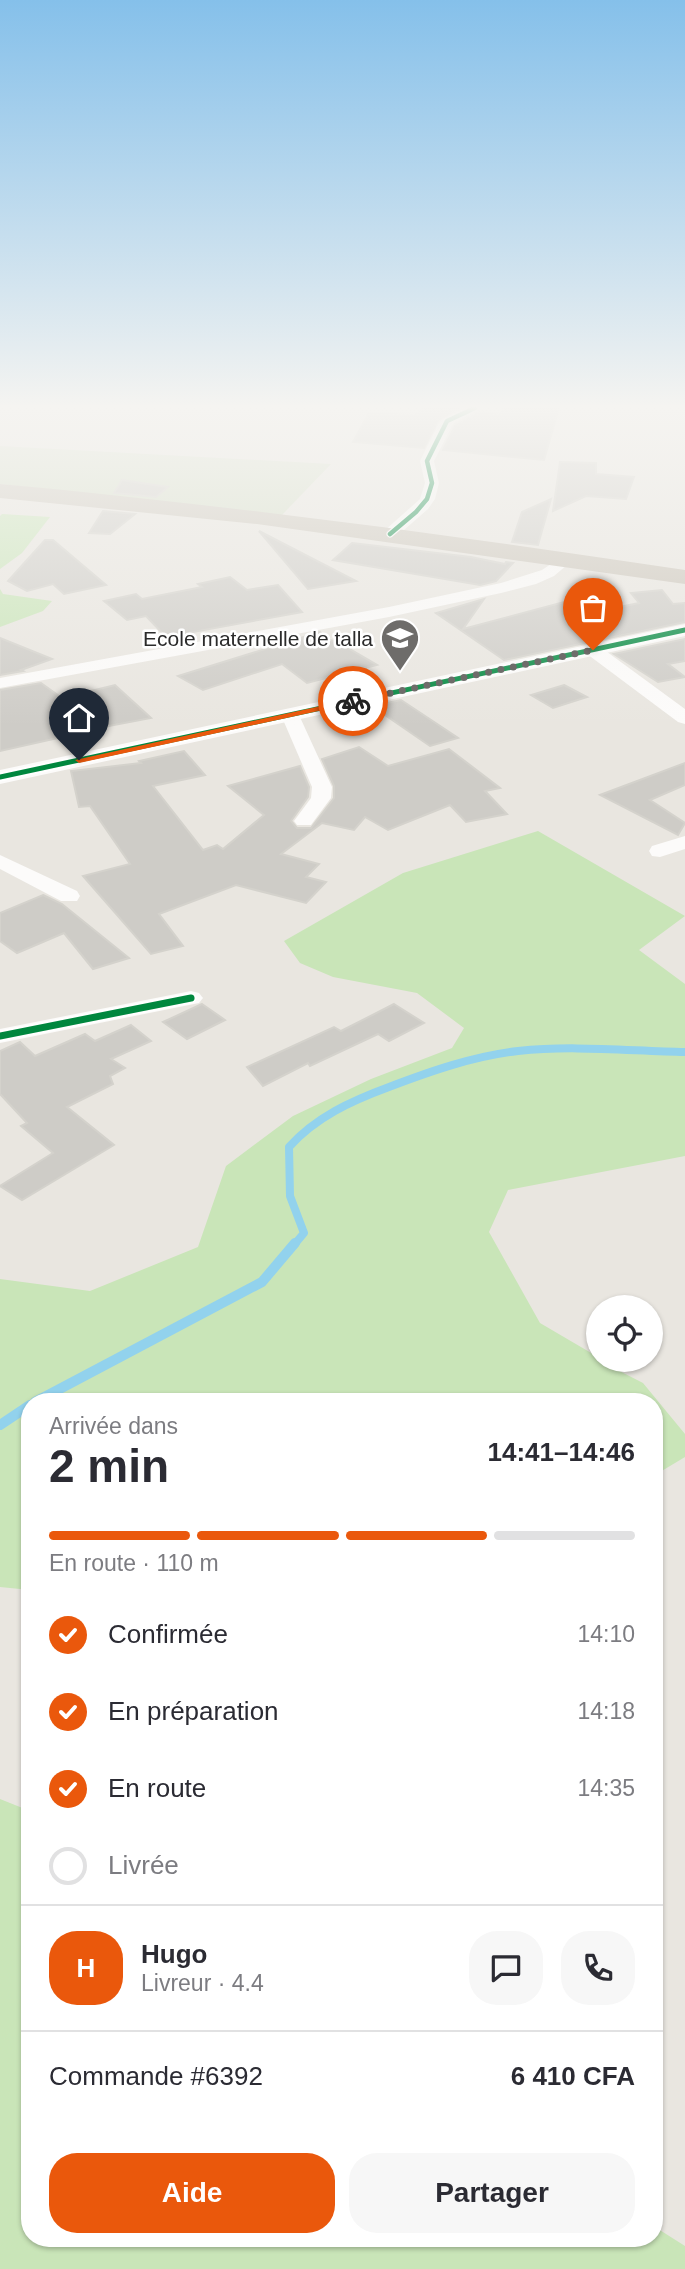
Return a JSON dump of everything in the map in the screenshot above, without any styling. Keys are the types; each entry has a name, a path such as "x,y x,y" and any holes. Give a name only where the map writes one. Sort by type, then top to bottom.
{"highway":[{"path":"227,514 390,534 685,577"}],"street":[{"path":"390,534 414,514"},
{"path":"0,683 388,612 501,588 539,577 566,559"},
{"path":"0,777 685,630"},
{"path":"593,650 685,718"},
{"path":"290,715 322,787 320,798 304,821"},
{"path":"660,851 685,842"},
{"path":"0,861 69,895"},
{"path":"0,1036 191,998"}],"green space":[{"path":"0,516 50,517 22,553 0,569"},
{"path":"0,589 3,594 52,601 43,611 0,627"},
{"path":"538,831 685,916 639,950 685,984 685,1156 508,1190 489,1232 540,1323 586,1350 586,1372 621,1372 643,1383 651,1393 21,1393 21,1589 0,1587 0,1279 90,1291 198,1247 226,1166 293,1116 371,1079 452,1048 464,1028 417,993 333,977 300,963 284,941 403,873"},
{"path":"663,1407 685,1434 685,1457 663,1470"},
{"path":"0,1799 21,1807 21,2247 663,2247 663,2232 685,2246 685,2269 0,2269"}],"building":[{"path":"101,514 135,514 110,534 89,533"},
{"path":"521,514 547,514 538,545 512,542"},
{"path":"259,531 356,581 308,589"},
{"path":"45,540 53,540 106,585 64,594 53,584 27,591 8,581"},
{"path":"352,543 513,563 496,581 480,585 333,560"},
{"path":"230,577 247,590 278,585 302,612 166,637 146,616 127,620 104,601 136,594 142,599 202,587 198,584"},
{"path":"662,590 673,604 685,603 685,622 504,660 436,613 484,599 463,629 564,602 586,614 639,603 631,593"},
{"path":"320,632 325,638 377,665 307,683 282,664 203,690 178,676"},
{"path":"0,638 52,659 21,670 23,671 0,675"},
{"path":"685,639 685,661 668,664 685,677 658,682 614,654"},
{"path":"41,683 62,698 115,685 151,718 104,727 99,721 59,732 62,737 0,751 0,690"},
{"path":"564,685 587,697 553,708 531,695"},
{"path":"401,700 458,738 430,746 372,706"},
{"path":"359,747 388,766 449,749 500,788 485,791 507,814 466,822 450,805 388,830 365,817 354,830 322,823 281,854 319,864 306,877 326,882 306,903 236,885 159,914 183,946 151,954 83,876 130,864 90,806 79,807 71,771 141,763 139,761 184,751 205,775 153,786 203,850 217,845 223,849 264,815 228,786 300,766 309,787 308,797 291,821 297,828 311,828 334,798 334,786 322,759"},
{"path":"685,763 685,785 650,800 685,823 678,835 600,795"},
{"path":"43,895 62,904 129,958 93,969 64,933 17,953 0,941 0,913"},
{"path":"202,1004 225,1020 187,1039 163,1022"},
{"path":"394,1004 424,1023 389,1041 378,1034 310,1066 308,1063 263,1086 247,1067 334,1027 341,1031"},
{"path":"131,1025 151,1041 111,1059 125,1068 110,1076 113,1084 67,1107 114,1145 22,1200 0,1186 53,1153 21,1126 27,1123 0,1094 0,1051 20,1042 35,1056 85,1034 95,1041"}],"waterway":[{"path":"294,1245 304,1233 290,1196 289,1147 311,1127 348,1104 437,1070 502,1053 560,1048 685,1052"},
{"path":"52,1393 262,1282 295,1243"},
{"path":"0,1425 21,1411"}],"cycle path":[{"path":"390,534 414,514"},
{"path":"0,777 685,630"},
{"path":"0,1036 191,998"}],"way so far":[{"path":"353,701 593,650"}],"place":[{"name":"Ecole maternelle de talla","path":"400,672"}],"route":[{"path":"79,760 353,701"}]}
